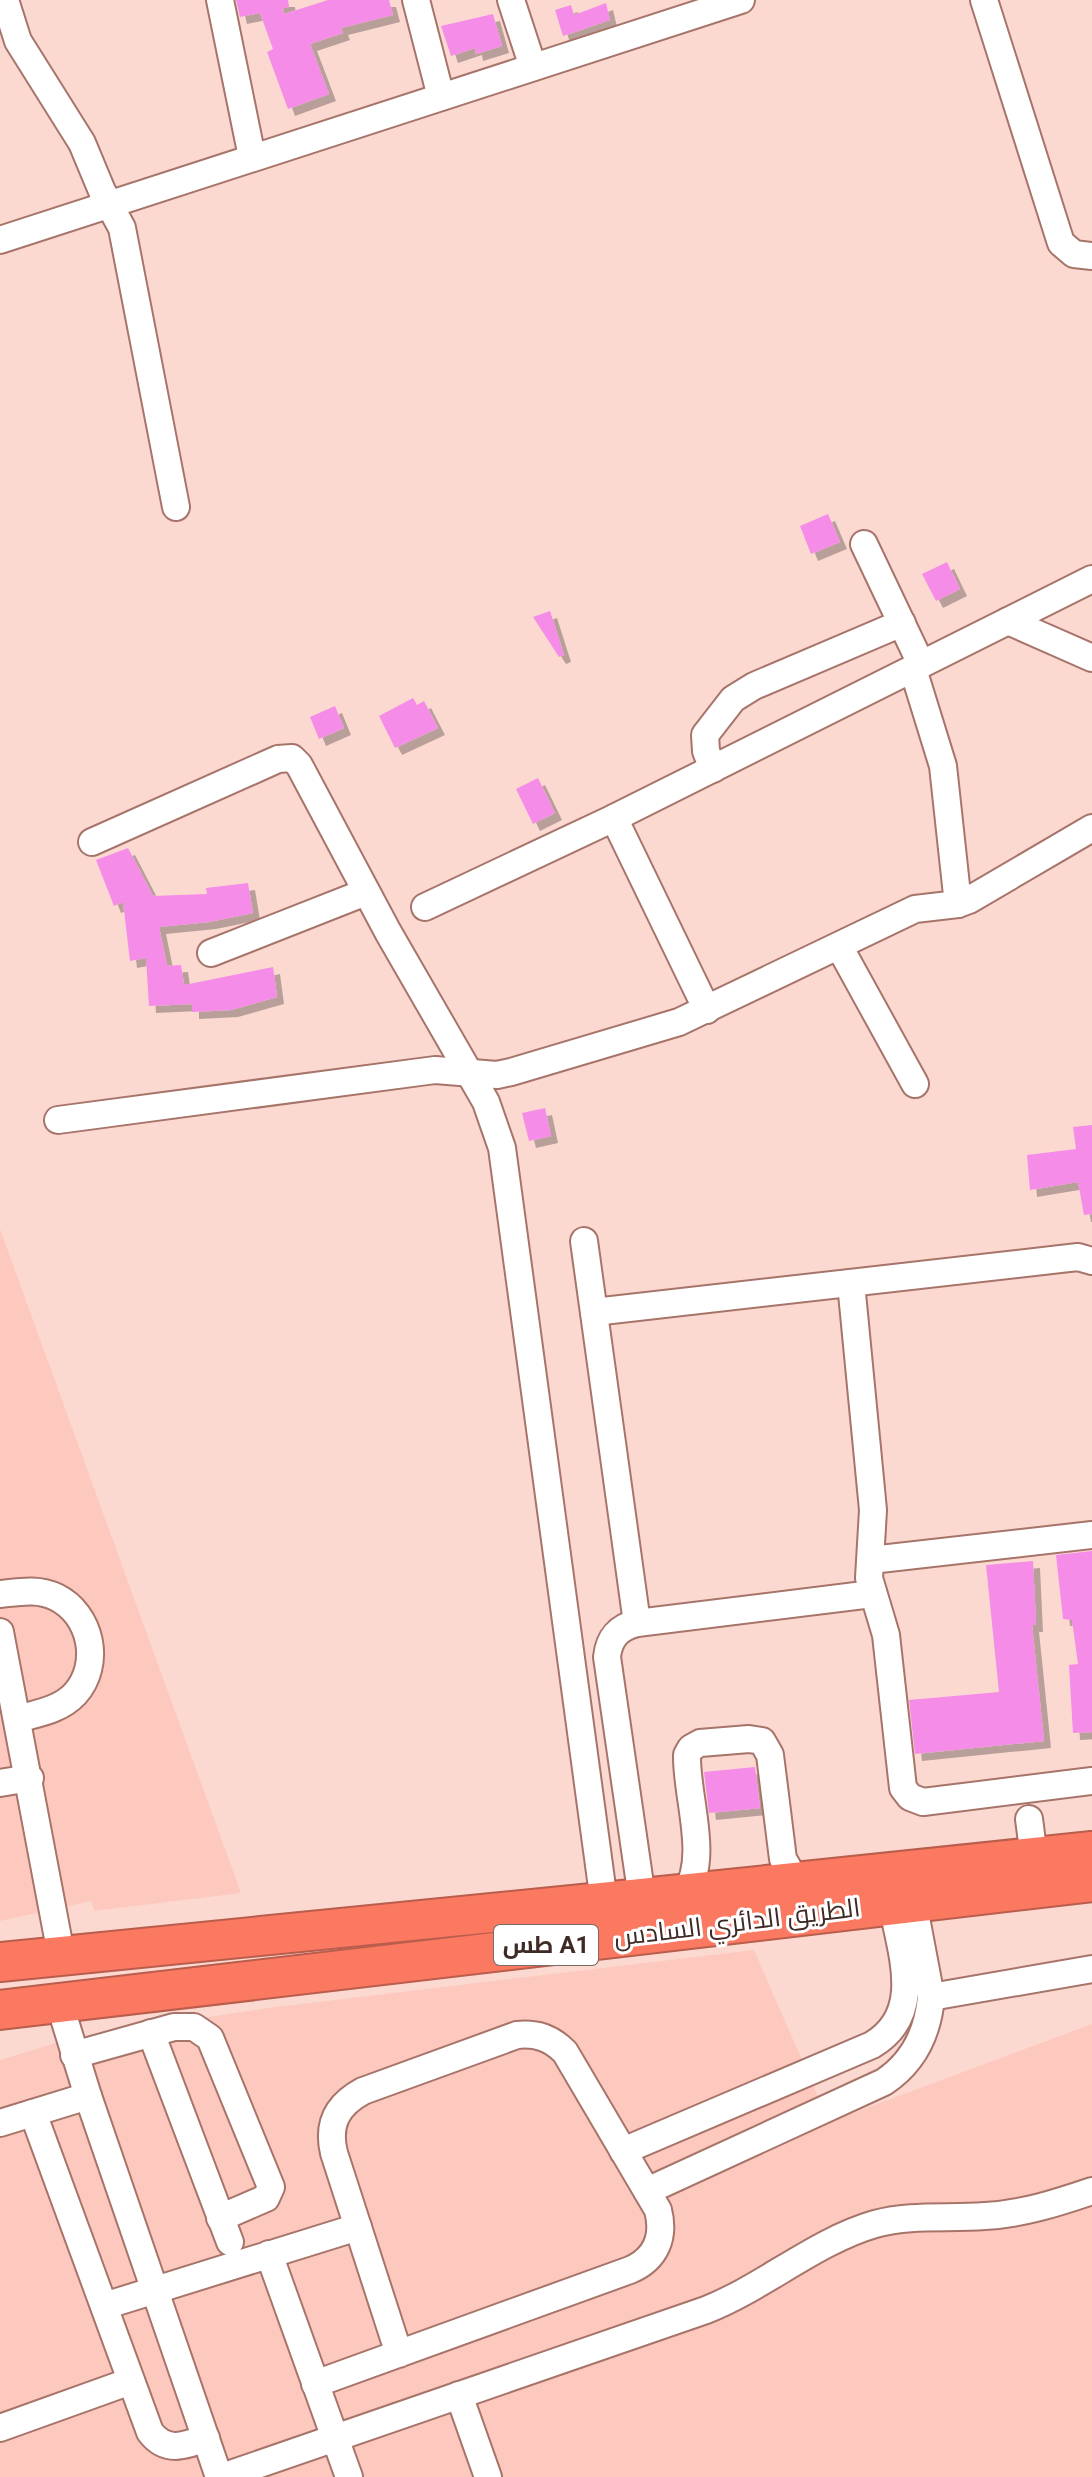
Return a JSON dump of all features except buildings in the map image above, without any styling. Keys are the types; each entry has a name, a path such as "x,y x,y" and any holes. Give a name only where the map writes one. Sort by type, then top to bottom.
{"highway":[{"name":"الطريق الدائري السادس","path":"0,2010 900,1888 1034,1857 1092,1851"},
{"name":"الطريق الدائري السادس","path":"0,1962 801,1882 900,1888 1092,1882"}],"street":[{"path":"5,0 18,41 82,143 126,243 176,507"},
{"path":"220,0 252,157"},
{"path":"416,0 441,97"},
{"path":"511,0 533,67"},
{"path":"0,240 741,0"},
{"path":"984,0 1061,243 1074,254 1092,256"},
{"path":"864,544 902,623 917,667 944,774 958,904"},
{"path":"425,907 614,818 1092,579"},
{"path":"1008,621 1092,658"},
{"path":"713,769 706,751 705,735 733,699 754,686 902,623"},
{"path":"92,842 288,757 299,765 366,892 492,1116 502,1148 604,1902"},
{"path":"614,818 707,1010"},
{"path":"58,1120 435,1070 497,1075 511,1072 659,1029 707,1010 915,909 958,904 1092,828"},
{"path":"211,953 366,892"},
{"path":"839,946 915,1084"},
{"path":"584,1241 637,1623"},
{"path":"594,1312 1078,1257 1092,1261"},
{"path":"851,1283 873,1510 869,1578 886,1635 905,1793 923,1802 1027,1804 1092,1781"},
{"path":"871,1560 1092,1535"},
{"path":"0,1594 25,1591 55,1597 80,1618 90,1648 84,1680 75,1693 49,1710 18,1719"},
{"path":"642,1898 607,1657 614,1636 637,1623 872,1594"},
{"path":"1,1645 30,1778 61,1954"},
{"path":"685,1894 697,1867 687,1755 691,1748 700,1743 756,1739 766,1745 770,1755 783,1859 793,1876 801,1882"},
{"path":"0,1783 30,1778"},
{"path":"1027,1804 1034,1857"},
{"path":"647,2191 896,2074 921,2039 931,1997 900,1888"},
{"path":"623,2151 872,2045 890,2031 902,2012 907,1990 900,1888"},
{"path":"931,1997 1092,1969"},
{"path":"59,2002 74,2055 220,2477 724,2303 838,2239 873,2225 907,2218 964,2218 1013,2213 1092,2191"},
{"path":"74,2055 151,2033 184,2026 194,2027 210,2038 271,2183 271,2192 266,2198 225,2230 151,2033"},
{"path":"315,2384 399,2354 638,2267 652,2256 661,2230 658,2210 565,2052 558,2044 540,2035 517,2035 363,2091 339,2109 332,2123 330,2138 399,2354"},
{"path":"0,2123 88,2096"},
{"path":"33,2113 150,2432 155,2439 177,2447 206,2438"},
{"path":"104,2306 358,2227"},
{"path":"269,2254 349,2477"},
{"path":"0,2428 131,2381"},
{"path":"459,2395 488,2477"}],"shaded area":[{"path":"0,1229 241,1893 94,1911 91,1901 0,1921"},
{"path":"754,1950 829,2122 1092,2024 1092,2477 0,2477 0,2060 72,2038 268,2008"}]}
